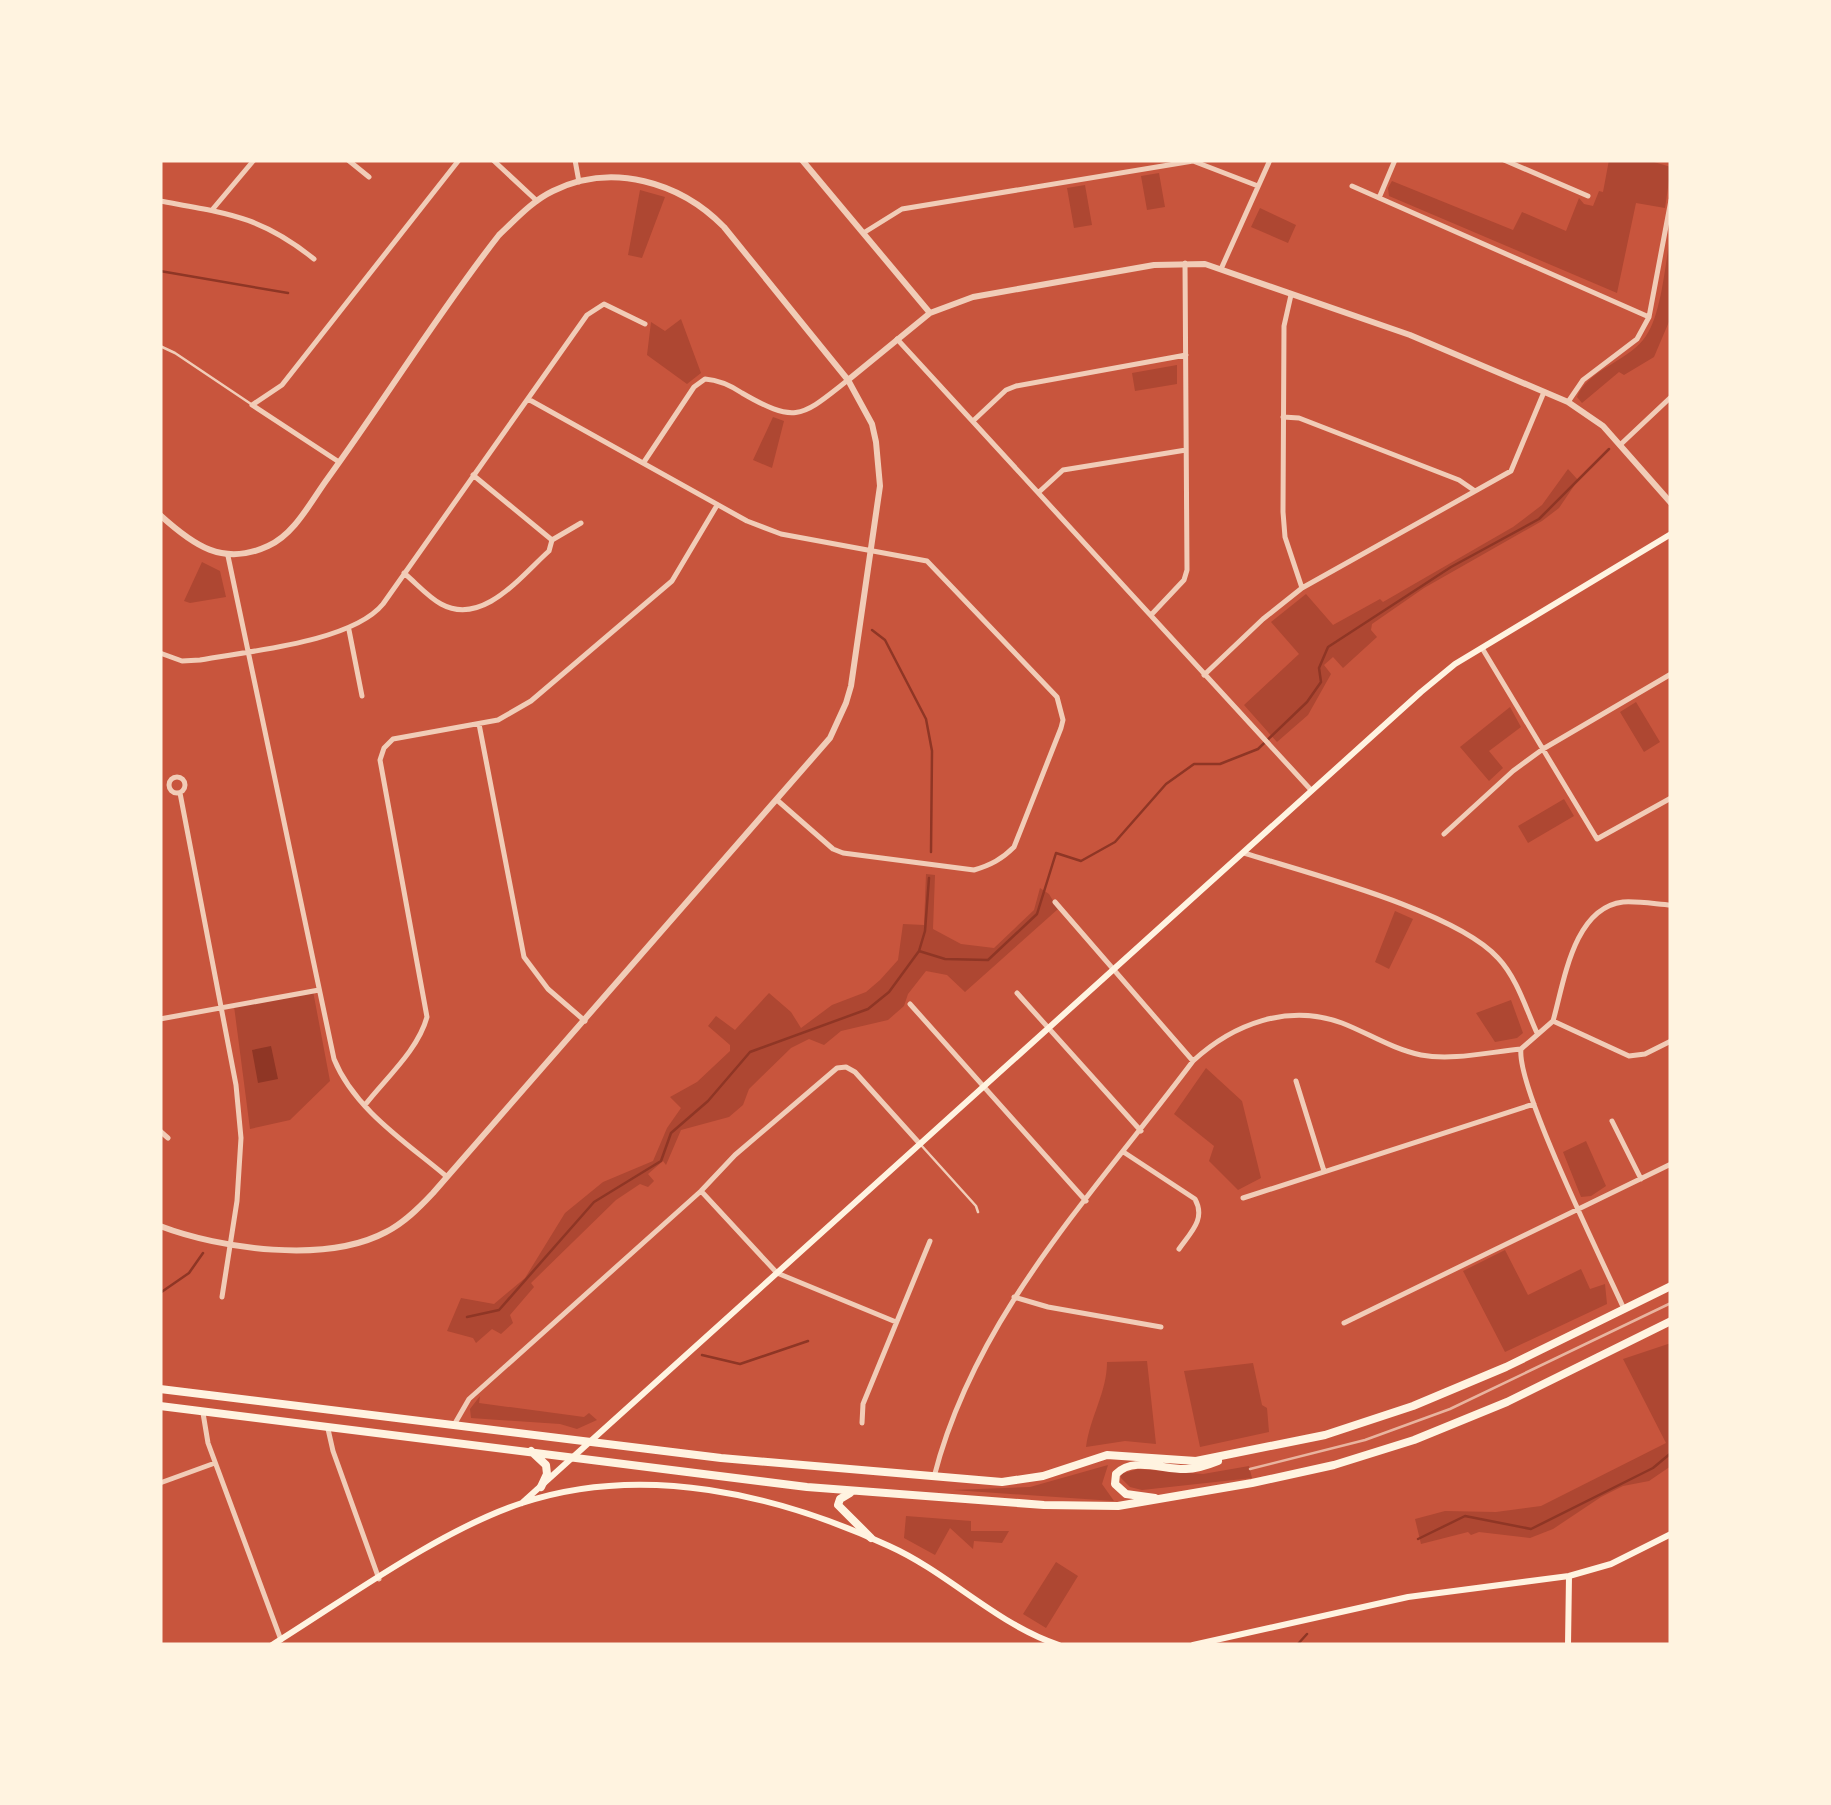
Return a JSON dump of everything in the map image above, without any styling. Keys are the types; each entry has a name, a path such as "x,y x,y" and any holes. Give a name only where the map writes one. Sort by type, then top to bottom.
{"main road":[{"path":"272,1645 450,1536 522,1502 542,1487 1432,682 1671,534"},
{"path":"160,1389 591,1442 1002,1482 1043,1476 1108,1455 1196,1461 1326,1435 1413,1406 1506,1367 1671,1286"},
{"path":"160,1406 853,1491 1118,1506 1334,1465 1412,1441 1507,1402 1671,1321"},
{"path":"527,1450 544,1462 547,1474 542,1487"},
{"path":"1169,1498 1126,1494 1116,1486 1116,1474 1133,1465 1194,1468 1240,1454"},
{"path":"522,1502 612,1486 692,1487 768,1502 871,1538 928,1567 1025,1630 1058,1645"},
{"path":"853,1491 840,1499 838,1505 871,1538"},
{"path":"1193,1645 1408,1598 1568,1576 1611,1564 1671,1534"},
{"path":"1568,1576 1568,1645"}],"street":[{"path":"212,210 254,160"},
{"path":"348,160 369,177"},
{"path":"339,462 252,405 282,385 459,160"},
{"path":"494,160 537,200"},
{"path":"575,160 579,182"},
{"path":"802,160 930,313"},
{"path":"1221,269 1270,160"},
{"path":"1378,198 1395,160"},
{"path":"1504,160 1588,196"},
{"path":"865,232 902,210 1193,161 1258,186"},
{"path":"160,515 203,549 228,556 267,547 281,539 500,235 537,200 579,182 632,178 664,186 709,212 848,380 872,424 880,486 846,704 830,738 585,1021 401,1223 361,1242 292,1249 230,1245 184,1235 160,1223"},
{"path":"1352,186 1649,317"},
{"path":"1568,402 1584,380 1637,340 1649,317 1671,200"},
{"path":"160,202 212,210 262,224 284,235 314,259"},
{"path":"644,462 694,387 705,379 718,380 762,404 795,415 812,408 930,313 984,295 1154,265 1186,263 1221,269 1410,334 1568,402 1603,426 1671,503"},
{"path":"1151,615 1184,580 1188,570 1186,263"},
{"path":"1292,293 1284,326 1285,537 1302,588"},
{"path":"160,653 182,660 249,652 349,629 375,614 592,310 604,304 612,306 646,324"},
{"path":"897,340 1312,790"},
{"path":"973,421 1006,390 1016,386 1186,355"},
{"path":"1204,674 1302,588 1511,471 1544,392"},
{"path":"528,398 716,506 781,534 927,561 1054,691 1063,720 1061,728 1014,847 1001,860 986,867 974,870 842,853 777,800"},
{"path":"1620,445 1671,398"},
{"path":"1283,416 1299,418 1459,480 1475,491"},
{"path":"1039,492 1063,470 1186,450"},
{"path":"473,475 552,540"},
{"path":"365,1105 409,1051 427,1016 381,754 393,739 479,724 511,715 531,701 672,581 716,506"},
{"path":"404,573 441,604 469,610 494,600 549,551 552,540 581,522"},
{"path":"228,556 334,1059 346,1083 365,1105 446,1176"},
{"path":"349,629 362,696"},
{"path":"1482,648 1597,838 1671,798"},
{"path":"1444,834 1513,770 1671,674"},
{"path":"479,724 524,957 548,989 585,1021"},
{"path":"180,793 236,1084 241,1138 222,1297"},
{"path":"1242,852 1407,907 1477,940 1501,961 1537,1033"},
{"path":"1055,902 1193,1061"},
{"path":"934,1477 966,1382 1014,1296 1193,1061 1224,1034 1284,1016 1324,1018 1421,1055 1520,1049 1553,1020 1578,940 1590,921 1621,902 1671,905"},
{"path":"160,1019 319,990"},
{"path":"1018,992 1141,1131"},
{"path":"910,1004 1086,1201"},
{"path":"1553,1020 1629,1056 1645,1054 1671,1041"},
{"path":"1520,1049 1519,1060 1534,1104 1624,1309"},
{"path":"454,1426 469,1398 837,1068 855,1072 920,1144"},
{"path":"1296,1080 1324,1171"},
{"path":"1243,1198 1534,1104"},
{"path":"1612,1121 1640,1178"},
{"path":"160,1131 168,1138"},
{"path":"1124,1152 1195,1199 1201,1210 1199,1220 1179,1249"},
{"path":"1344,1323 1671,1164"},
{"path":"700,1191 778,1273 896,1322"},
{"path":"862,1424 863,1404 930,1240"},
{"path":"1014,1296 1048,1307 1161,1327"},
{"path":"203,1413 202,1423 215,1462 281,1640"},
{"path":"328,1428 379,1578"},
{"path":"160,1483 215,1462"}],"lane":[{"path":"160,346 252,405"},
{"path":"920,1144 978,1212"}],"shaded area":[{"path":"1609,160 1647,160 1671,167 1665,208 1636,203 1617,293 1389,196 1392,181 1513,230 1522,212 1566,231 1579,198 1593,206 1599,191 1603,192"},
{"path":"1159,173 1165,207 1147,210 1141,176"},
{"path":"1085,185 1092,225 1074,228 1067,188"},
{"path":"640,190 665,197 642,258 628,255"},
{"path":"1260,208 1296,225 1288,243 1251,227"},
{"path":"1671,232 1671,317 1654,357 1624,375 1619,372 1582,403 1577,397 1589,380 1635,348 1649,330 1659,304"},
{"path":"681,319 701,373 687,384 647,355 651,322 665,331"},
{"path":"1177,365 1177,384 1135,391 1132,373"},
{"path":"773,417 784,421 772,468 753,460"},
{"path":"1568,469 1578,480 1559,508 1424,588 1372,624 1371,630 1377,637 1343,668 1333,657 1324,665 1331,674 1308,715 1277,742 1244,705 1299,654 1271,622 1306,594 1333,625 1380,599 1383,602 1513,527 1542,505"},
{"path":"202,562 220,571 226,597 184,601"},
{"path":"1636,702 1660,742 1644,752 1620,712"},
{"path":"1510,707 1521,727 1489,751 1503,768 1489,781 1460,747"},
{"path":"1564,799 1574,816 1528,843 1518,826"},
{"path":"926,874 935,875 933,929 961,944 994,948 1034,910 1040,888 1058,909 965,992 947,975 926,971 904,1006 888,1020 841,1031 824,1045 809,1039 791,1048 749,1089 743,1105 729,1117 681,1130 666,1165 663,1161 648,1174 654,1181 648,1187 640,1184 616,1200 531,1283 534,1287 510,1315 513,1323 501,1334 492,1329 476,1343 473,1338 447,1331 461,1298 494,1304 525,1278 565,1213 603,1182 653,1161 667,1128 681,1108 670,1097 697,1082 730,1051 730,1045 708,1026 716,1016 735,1030 769,993 791,1012 801,1028 832,1005 866,992 880,980 898,960 903,924 924,925"},
{"path":"1395,911 1413,919 1389,969 1375,962"},
{"path":"313,991 330,1081 290,1120 250,1129 234,1006"},
{"path":"1511,1000 1523,1033 1495,1042 1476,1013"},
{"path":"271,1046 278,1079 258,1083 252,1050"},
{"path":"1206,1068 1242,1101 1261,1178 1238,1190 1209,1161 1214,1146 1174,1114"},
{"path":"1586,1141 1606,1186 1591,1196 1581,1197 1563,1152"},
{"path":"1505,1250 1528,1295 1581,1269 1590,1289 1605,1284 1607,1304 1505,1352 1463,1271"},
{"path":"1671,1343 1671,1466 1649,1481 1623,1486 1601,1497 1553,1529 1530,1538 1468,1532 1421,1544 1415,1519 1445,1511 1496,1512 1541,1506 1666,1443 1623,1359"},
{"path":"1147,1361 1156,1444 1125,1441 1086,1447 1107,1362"},
{"path":"1253,1363 1262,1405 1267,1408 1269,1432 1200,1447 1184,1371"},
{"path":"480,1396 479,1403 584,1417 589,1413 597,1420 577,1429 560,1424 471,1418 470,1409"},
{"path":"1108,1465 1102,1484 1114,1501 953,1490 1030,1487"},
{"path":"1249,1466 1252,1478 1142,1490 1130,1487 1121,1478 1121,1474 1138,1469 1203,1474"},
{"path":"906,1516 971,1521 971,1531 1009,1531 1002,1543 974,1541 973,1549 950,1528 935,1555 904,1538"},
{"path":"1056,1562 1078,1576 1046,1628 1023,1614"}],"waterway":[{"path":"160,271 288,293"},
{"path":"467,1317 499,1310 594,1202 661,1161 671,1133 708,1101 750,1052 868,1009 889,992 919,951 945,959 988,960 1037,914 1056,853 1081,861 1115,842 1166,784 1194,764 1220,764 1258,749 1307,702 1321,682 1319,668 1328,647 1451,567 1539,519 1609,449"},
{"path":"872,630 885,640 926,719 932,751 931,852"},
{"path":"919,951 925,931 929,878"},
{"path":"160,1293 189,1273 203,1253"},
{"path":"702,1355 740,1364 808,1341"},
{"path":"1418,1539 1465,1516 1531,1529 1653,1468 1671,1453"},
{"path":"1297,1645 1307,1634"}],"railway":[{"path":"1250,1469 1365,1440 1450,1409 1671,1303"}]}
